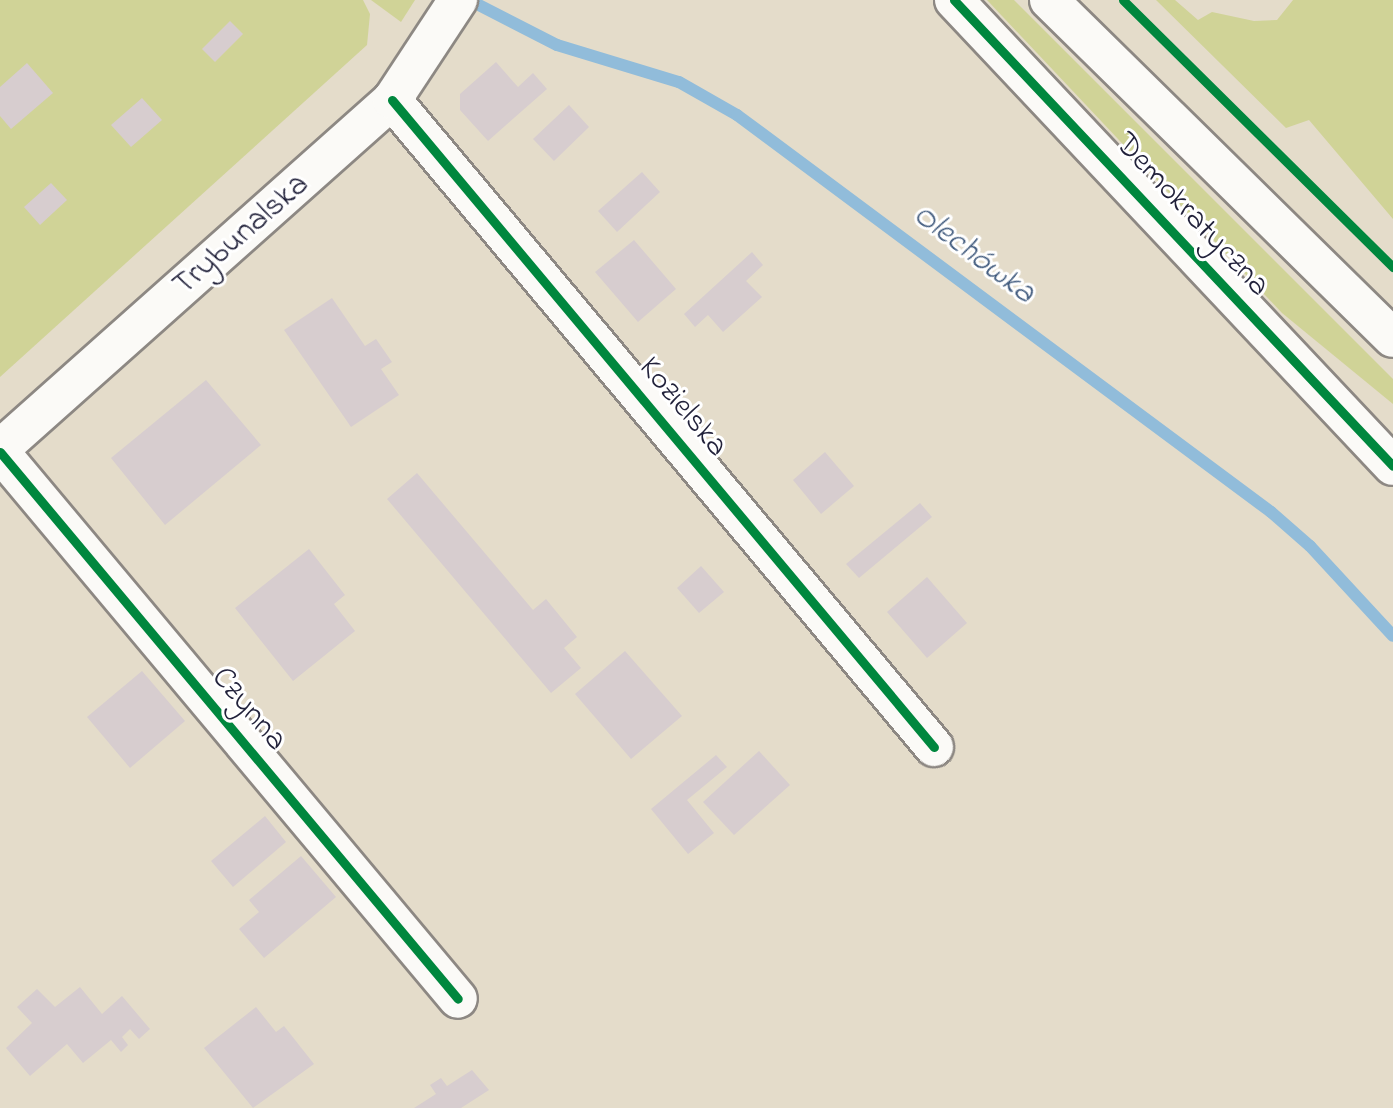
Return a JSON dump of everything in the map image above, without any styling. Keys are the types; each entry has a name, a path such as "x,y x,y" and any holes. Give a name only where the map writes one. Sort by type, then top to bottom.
{"street":[{"name":"Demokratyczna","path":"954,0 1393,466"},
{"name":"Demokratyczna","path":"1049,0 1393,338"},
{"name":"Trybunalska","path":"0,451 392,100 449,14"},
{"name":"Kozielska","path":"392,100 934,747"},
{"name":"Czynna","path":"0,451 458,999"}],"green space":[{"path":"0,0 363,0 370,14 367,45 0,377"},
{"path":"371,0 415,0 401,22"},
{"path":"987,0 1014,0 1393,379 1393,404 1282,313"},
{"path":"1156,0 1175,0 1198,20 1212,12 1254,21 1277,20 1293,0 1393,0 1393,219 1309,120 1286,128"}],"building":[{"path":"230,21 243,34 215,62 202,49"},
{"path":"496,62 518,87 533,73 547,89 488,141 460,110 460,94"},
{"path":"27,63 53,93 11,129 0,116 0,87"},
{"path":"142,98 162,120 131,147 111,125"},
{"path":"569,105 589,127 554,161 533,139"},
{"path":"642,172 660,192 617,232 598,211"},
{"path":"51,183 67,200 40,225 24,207"},
{"path":"634,240 676,289 638,322 595,272"},
{"path":"752,252 763,265 746,281 762,297 723,332 708,315 695,327 684,314"},
{"path":"332,298 365,346 376,339 392,362 381,369 399,395 351,427 284,330"},
{"path":"206,380 261,445 165,525 111,458"},
{"path":"825,452 854,486 821,514 793,480"},
{"path":"417,473 533,610 546,599 577,637 564,648 581,668 551,693 387,499"},
{"path":"920,503 932,517 859,578 846,564"},
{"path":"309,549 345,595 334,604 355,631 293,681 235,608"},
{"path":"701,566 724,592 699,613 677,588"},
{"path":"927,577 967,623 927,658 887,612"},
{"path":"625,651 682,716 631,759 575,694"},
{"path":"142,671 185,721 130,768 87,717"},
{"path":"759,751 790,785 734,835 703,802"},
{"path":"716,755 727,767 687,800 714,833 688,854 651,809"},
{"path":"265,816 286,842 233,887 211,861"},
{"path":"301,856 336,897 264,958 239,929 259,912 249,900"},
{"path":"80,987 102,1014 122,996 150,1029 139,1039 130,1029 122,1037 128,1045 121,1052 111,1040 83,1063 67,1044 30,1076 6,1048 32,1023 17,1007 37,989 55,1007"},
{"path":"256,1007 276,1032 284,1026 314,1064 253,1108 204,1048"},
{"path":"472,1070 489,1090 461,1108 414,1108 436,1094 430,1085 441,1078 447,1086"}],"waterway":[{"name":"Olechówka","path":"469,0 557,45 679,82 737,115 1271,512 1310,546 1393,636"}],"cycle path":[{"path":"954,0 1393,466"},
{"path":"1123,0 1393,267"},
{"path":"392,100 934,747"},
{"path":"0,452 458,999"}]}
